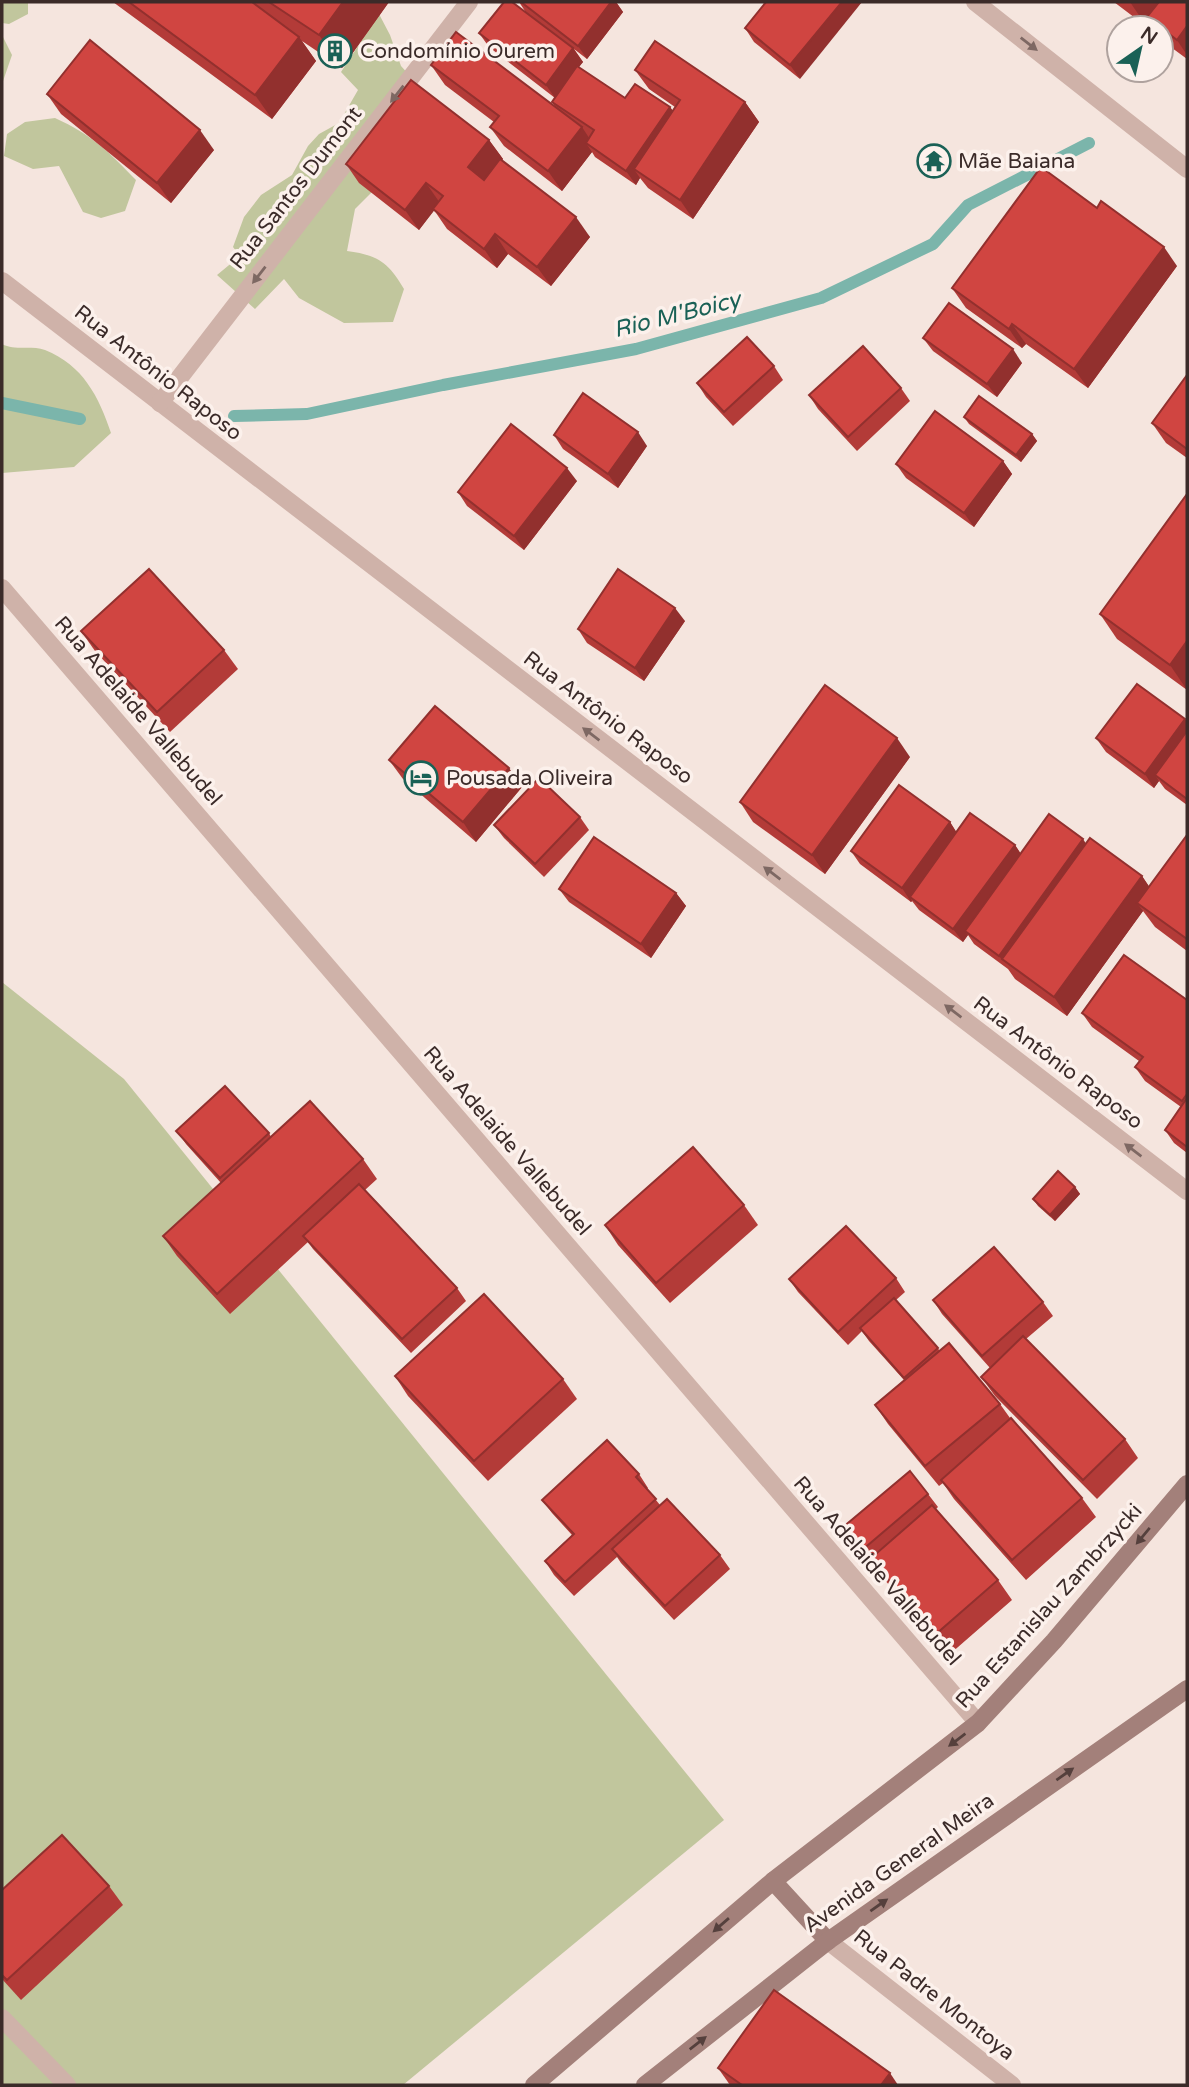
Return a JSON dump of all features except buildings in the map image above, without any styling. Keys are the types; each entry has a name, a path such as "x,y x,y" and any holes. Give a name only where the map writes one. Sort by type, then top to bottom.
{"main road":[{"name":"Rua Estanislau Zambrzycki","path":"773,1881 978,1723 1054,1641 1187,1484"},
{"name":"Avenida General Meira","path":"645,2085 828,1941 1187,1689"},
{"path":"534,2085 773,1881 828,1941"}],"street":[{"name":"Rua Santos Dumont","path":"160,403 469,2"},
{"path":"983,4 1187,169"},
{"name":"Rua Antônio Raposo","path":"2,281 1187,1191"},
{"name":"Rua Adelaide Vallebudel","path":"2,587 978,1723"},
{"name":"Rua Padre Montoya","path":"828,1941 1012,2085"},
{"path":"2,2018 67,2085"}],"green space":[{"path":"2,2 28,2 28,14 9,24 2,23"},
{"path":"379,14 401,66 422,89 382,182 355,209 347,251 375,258 388,267 399,280 404,289 393,322 344,323 299,298 284,279 255,309 217,275 240,256 233,247 244,217 261,195 292,175 308,146 319,134 339,123 358,90 341,72"},
{"path":"2,35 12,55 2,84"},
{"path":"55,118 99,145 136,180 125,211 101,218 83,212 59,166 33,169 4,156 7,134 25,122"},
{"path":"2,344 45,350 58,356 79,373 95,395 111,433 74,467 2,473"},
{"path":"2,982 124,1079 724,1820 403,2085 2,2085"}],"waterway":[{"name":"Rio M'Boicy","path":"234,416 307,414 636,349 821,298 933,244 968,205 1089,143"},
{"name":"Rio M'Boicy","path":"2,403 80,419"}],"place":[{"name":"Condomínio Ourem","path":"335,51"},
{"name":"Mãe Baiana","path":"934,161"},
{"name":"Pousada Oliveira","path":"421,778"}]}
